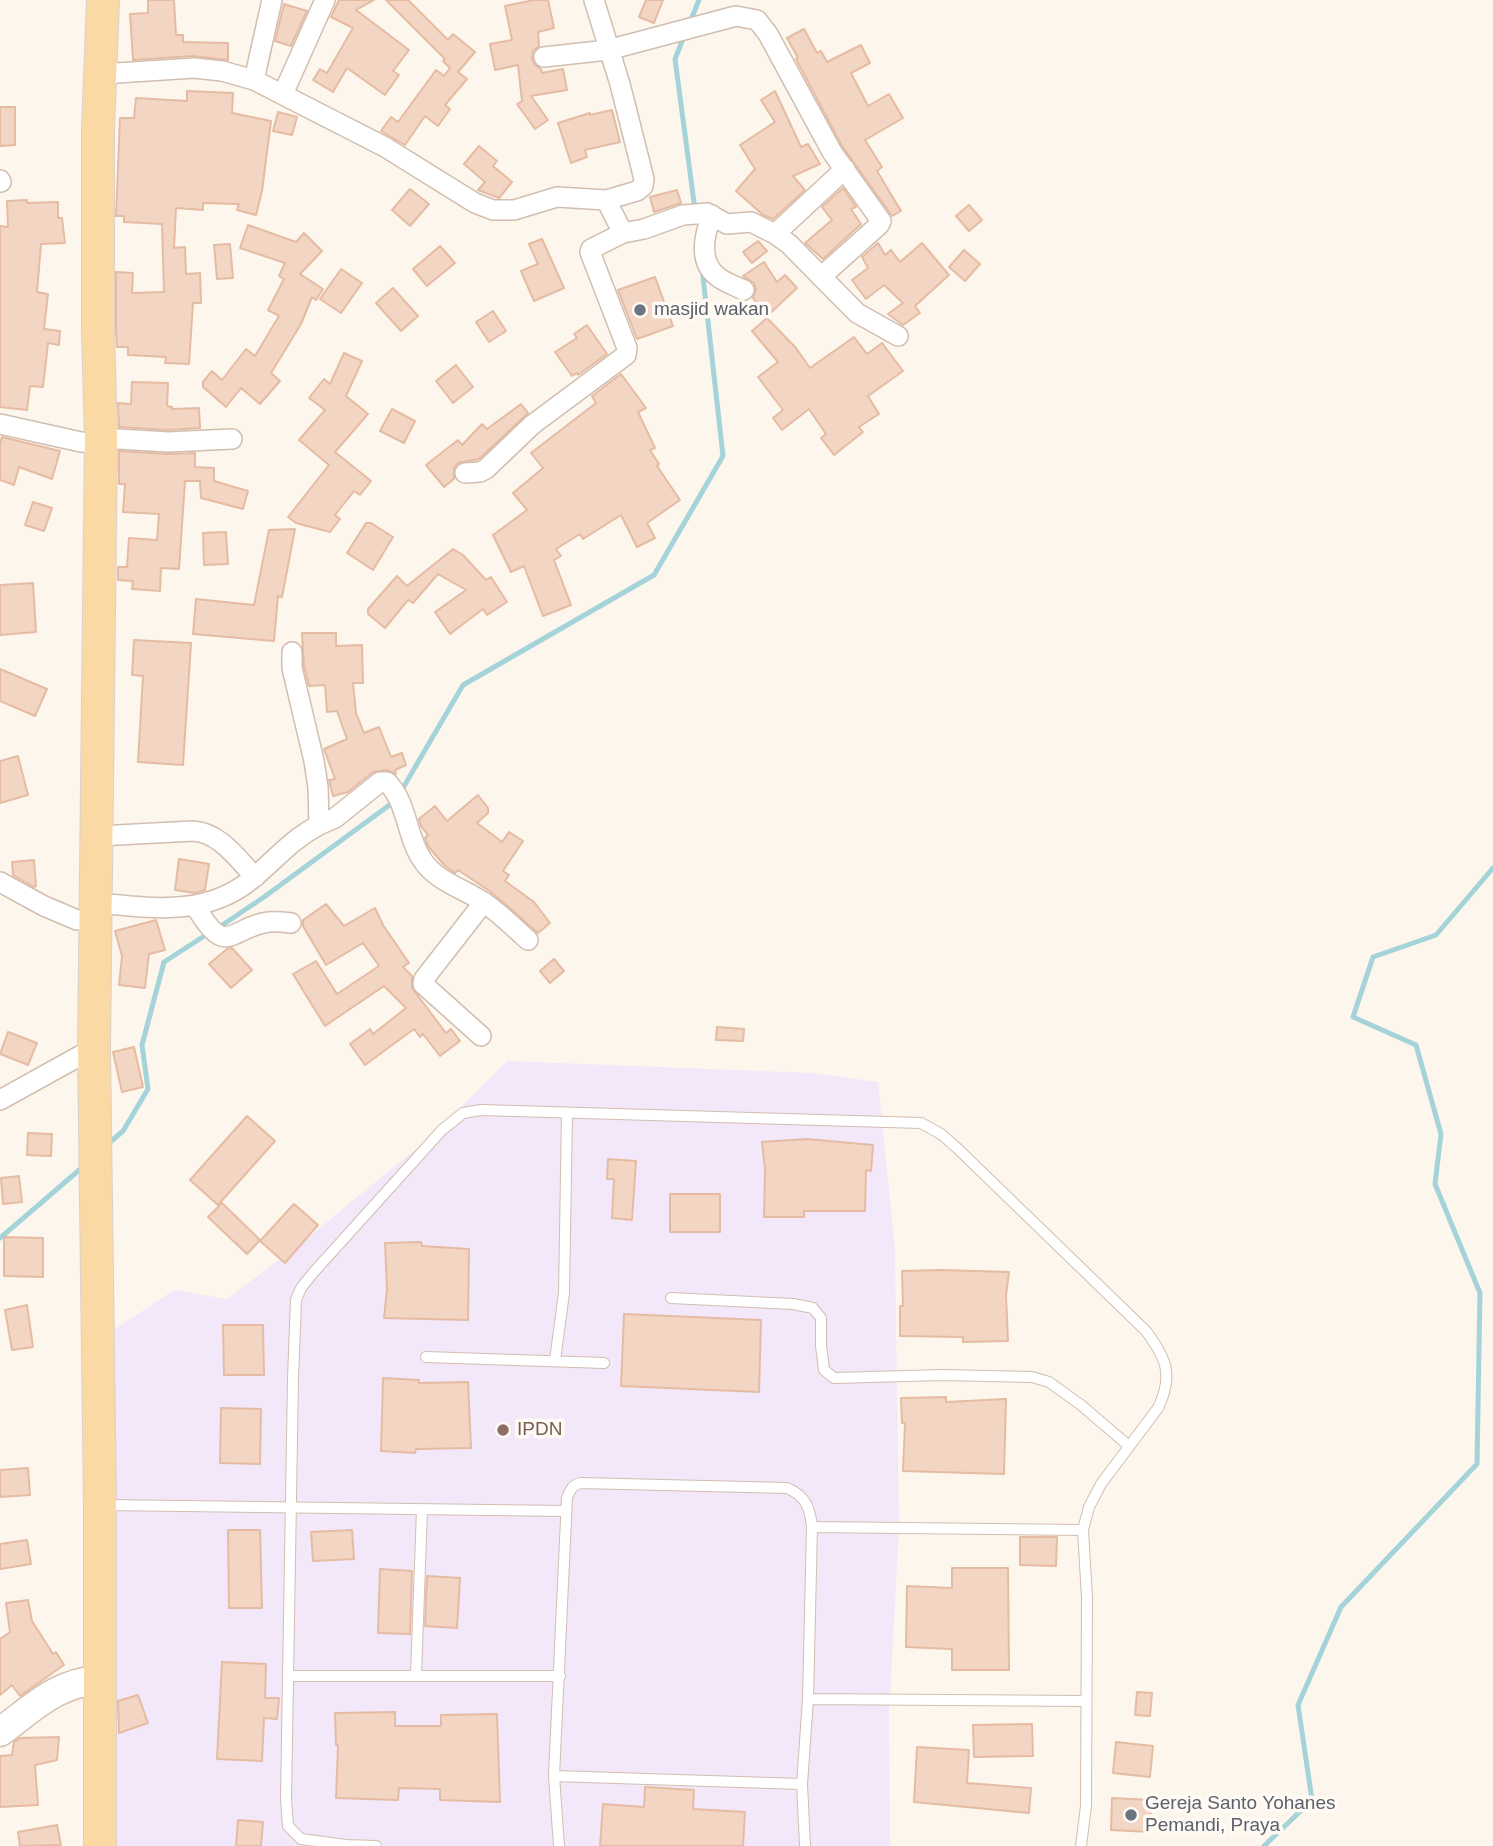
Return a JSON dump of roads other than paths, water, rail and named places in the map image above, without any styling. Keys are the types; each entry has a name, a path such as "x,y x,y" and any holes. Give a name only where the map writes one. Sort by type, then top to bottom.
{"main road":[{"path":"82,0 79,143 94,441"},
{"path":"100,1846 90,1681 87,744 98,331 98,144 103,0"},
{"path":"87,744 98,836 87,912"},
{"path":"81,1846 100,1505 87,1188"}],"street":[{"path":"254,80 272,0"},
{"path":"283,94 325,0"},
{"path":"101,74 194,68 222,71 254,80 385,147 475,203 493,210 514,210 557,197 606,200 637,191 644,183 626,108 594,0"},
{"path":"544,57 608,50 736,16 757,20 768,34 832,152 880,218 880,223 822,276"},
{"path":"775,234 845,169"},
{"path":"606,200 623,233"},
{"path":"709,214 703,237 709,265 716,276 744,290"},
{"path":"465,473 480,472 486,468 532,425 626,355 627,348 590,253 594,247 623,233 645,229 683,215 709,214 727,224 751,222 775,234 858,313 898,336"},
{"path":"0,424 94,441 232,439"},
{"path":"292,652 292,668 318,787 319,825"},
{"path":"0,882 44,906 87,912 132,906 199,912 255,877 281,851 319,825 335,818 380,782 387,782 397,796 415,849 430,871 484,902 528,940"},
{"path":"98,836 193,831 207,833 255,877"},
{"path":"481,1036 423,984 424,979 484,902"},
{"path":"199,912 217,934 230,936 267,922 291,923"},
{"path":"0,1100 87,1052"},
{"path":"0,1732 65,1686 90,1681"}],"lane":[{"path":"376,1846 301,1839 288,1826 286,1799 296,1300 301,1289 442,1130 458,1116 481,1110 921,1123 941,1134 1146,1331 1160,1350 1167,1370 1166,1394 1101,1484 1089,1507 1083,1530 1087,1598 1086,1806 1081,1846"},
{"path":"555,1360 564,1293 567,1113"},
{"path":"671,1298 793,1304 813,1308 821,1318 824,1370 834,1378 943,1375 1032,1377 1049,1382 1129,1446"},
{"path":"426,1357 604,1363"},
{"path":"559,1846 554,1776 566,1511 570,1490 581,1483 787,1488 799,1493 805,1500 811,1513 812,1527 808,1699 802,1784 805,1846"},
{"path":"100,1505 566,1511"},
{"path":"416,1675 422,1510"},
{"path":"812,1527 1083,1530"},
{"path":"288,1676 560,1676"},
{"path":"808,1699 1085,1702"},
{"path":"554,1776 802,1784"}],"waterway":[{"path":"690,22 699,0"},
{"path":"685,34 675,59 695,210"},
{"path":"400,793 463,685 654,575 723,456 702,268"},
{"path":"218,928 395,801"},
{"path":"1264,1846 1312,1800 1298,1705 1341,1607 1477,1464 1480,1293 1435,1184 1441,1134 1416,1045 1353,1017 1373,957 1436,935 1493,868"},
{"path":"108,1144 123,1131 148,1089 142,1045 164,962 209,933"},
{"path":"0,1238 85,1165"}],"place":[{"name":"masjid wakan","path":"640,310"},
{"name":"IPDN","path":"503,1430"},
{"name":"Gereja Santo Yohanes Pemandi, Praya","path":"1131,1815"}]}
